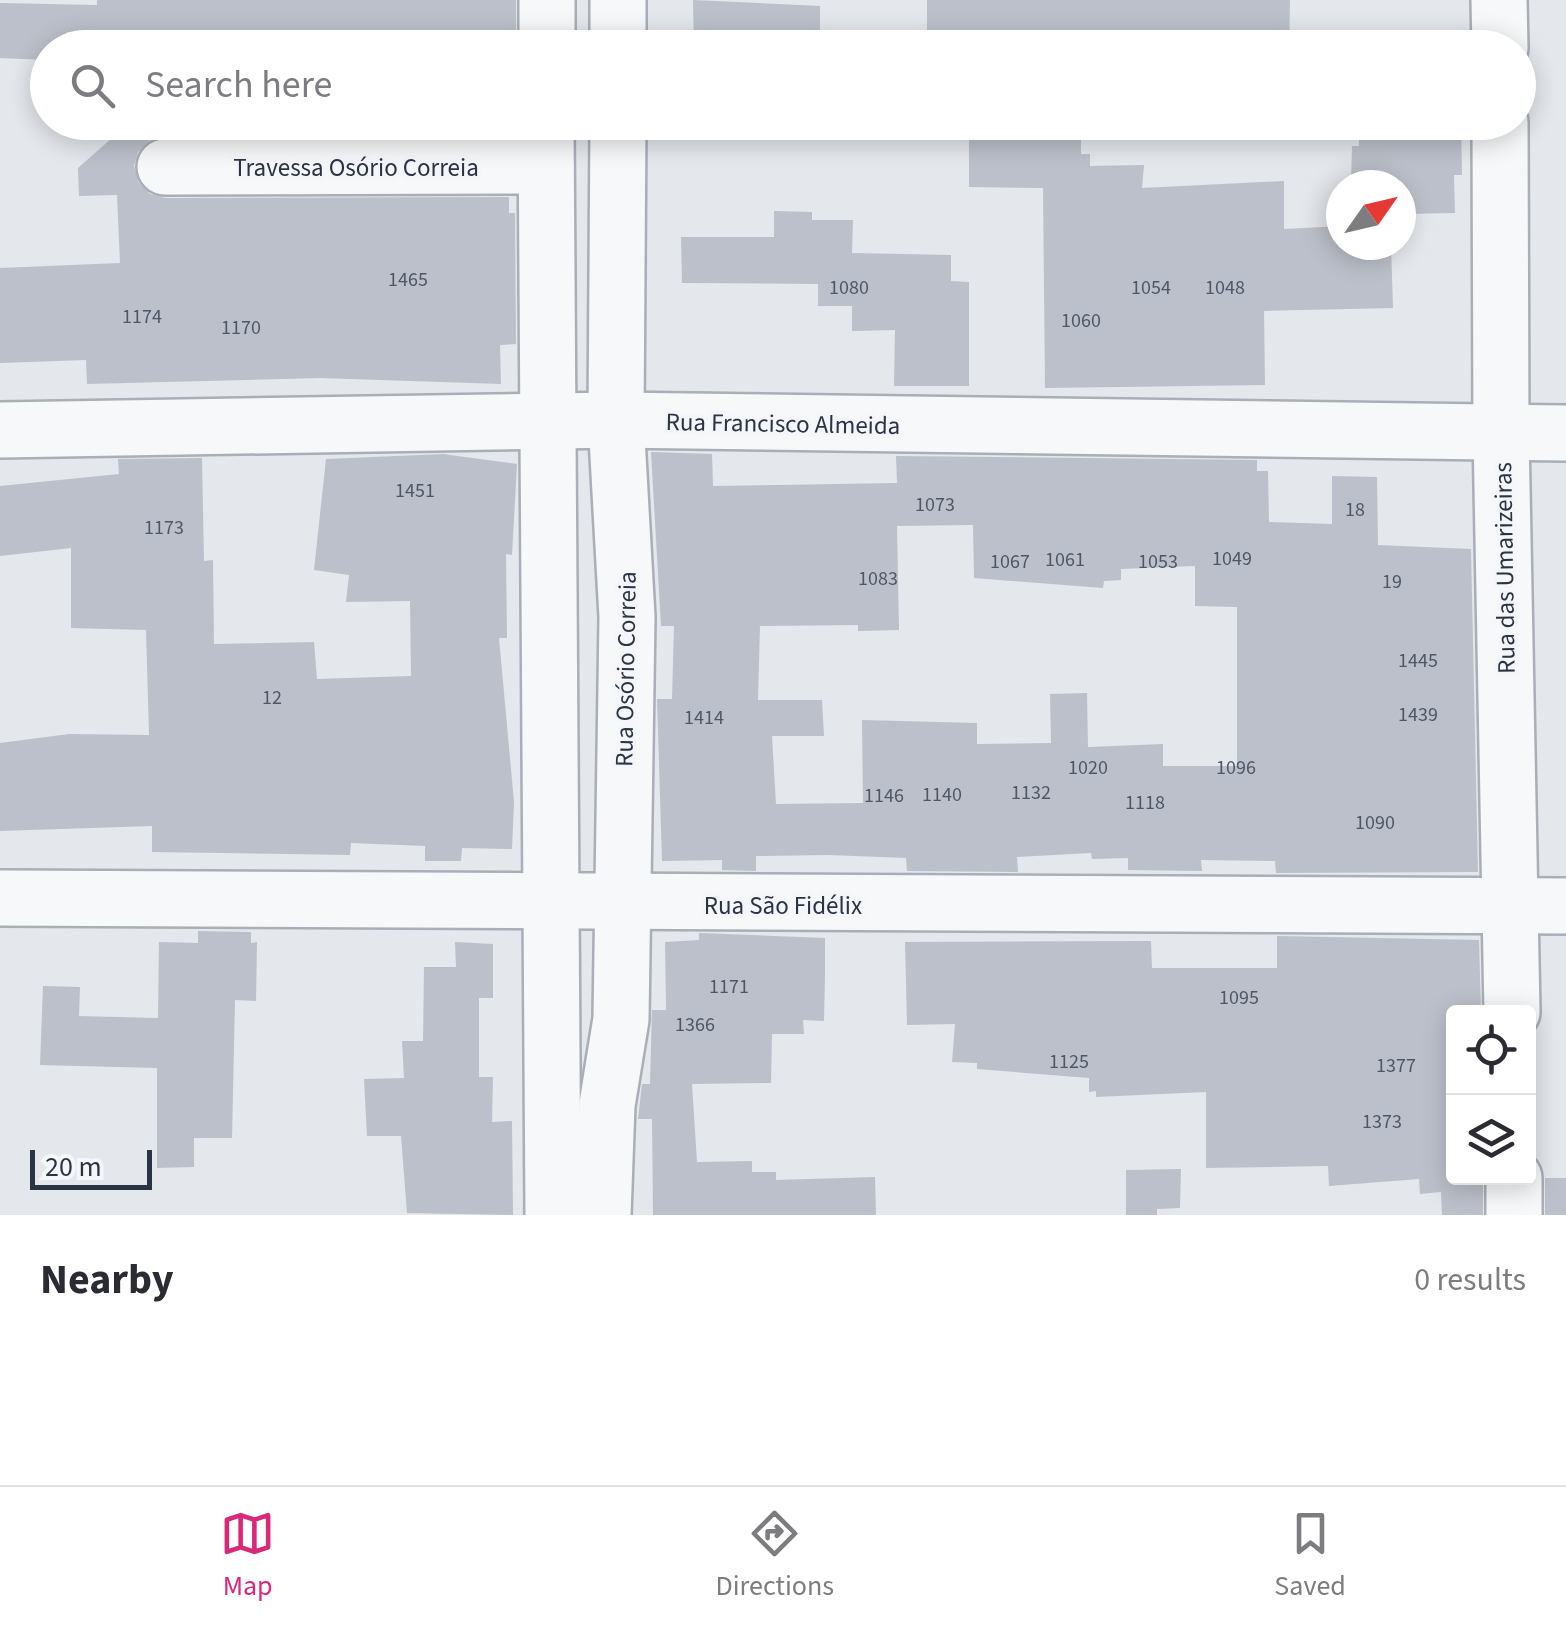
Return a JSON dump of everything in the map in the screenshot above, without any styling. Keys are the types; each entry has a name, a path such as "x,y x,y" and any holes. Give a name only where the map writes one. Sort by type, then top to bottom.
{"street":[{"path":"547,0 547,30"},
{"path":"618,0 618,30"},
{"path":"1500,0 1500,30"},
{"name":"Rua Osório Correia","path":"603,1215 607,1106 621,1019 628,617 616,420 618,140"},
{"name":"Rua das Umarizeiras","path":"1500,140 1500,434 1512,1005"},
{"path":"546,144 551,421 553,1215"},
{"name":"Travessa Osório Correia","path":"166,167 546,144"},
{"name":"Rua Francisco Almeida","path":"0,430 616,420 1566,434"},
{"name":"Rua São Fidélix","path":"0,898 551,904 1566,906"},
{"path":"1514,1185 1514,1215"}],"building":[{"path":"97,0 516,0 516,30 30,30 30,59 0,58 0,3 97,5"},
{"path":"693,0 820,6 820,30 694,30"},
{"path":"927,0 1290,0 1289,30 927,30"},
{"path":"110,140 152,140 138,152 134,166 139,183 150,194 165,198 509,197 509,213 515,213 516,344 500,345 501,384 320,378 87,384 86,360 0,363 0,268 120,263 117,195 79,196 78,168"},
{"path":"969,140 1081,140 1081,154 1090,154 1090,166 1144,165 1142,188 1284,181 1284,229 1326,227 1326,260 1391,260 1393,308 1264,311 1265,385 1045,388 1043,188 969,187"},
{"path":"1359,140 1461,140 1462,175 1454,175 1455,213 1416,214 1416,170 1351,170 1352,146 1359,146"},
{"path":"774,211 812,212 812,220 853,220 852,253 951,255 951,281 969,282 969,386 894,386 895,330 852,331 852,306 818,306 818,284 682,283 681,237 774,237"},
{"path":"651,452 712,454 713,486 897,483 896,456 1257,460 1257,471 1268,471 1269,522 1332,524 1332,476 1377,477 1378,545 1471,549 1478,872 1276,873 1275,861 1201,860 1202,871 1128,870 1128,858 1092,859 1091,853 1017,857 1018,872 907,871 906,858 829,855 756,856 756,871 722,870 722,860 662,861 657,699 672,699 674,626 661,626","holes":["973,525 974,578 1103,588 1104,581 1121,580 1121,569 1195,566 1195,606 1237,607 1237,766 1163,766 1163,744 1088,747 1087,693 1050,694 1051,743 977,744 977,723 862,720 863,803 776,804 772,736 824,736 822,700 758,700 760,626 858,625 858,631 899,630 897,526"]},
{"path":"443,454 517,464 512,555 506,554 507,638 499,638 514,802 512,849 462,848 461,861 425,861 425,846 351,843 350,855 152,852 152,826 0,831 0,743 69,734 149,735 146,630 71,628 71,548 0,556 0,486 119,474 118,459 202,458 204,561 213,560 214,644 314,642 317,679 411,676 410,601 346,602 349,575 314,570 326,459"},
{"path":"198,931 251,932 251,943 257,942 256,1001 235,1000 232,1138 194,1138 194,1167 157,1168 157,1068 40,1065 43,986 80,987 79,1016 158,1018 159,942 198,943"},
{"path":"699,933 825,938 825,976 824,1021 803,1020 804,1034 772,1034 771,1083 692,1084 697,1162 752,1161 752,1172 776,1172 776,1180 875,1177 876,1215 653,1215 652,1119 638,1119 642,1084 650,1084 652,1010 666,1010 665,942 699,940"},
{"path":"1277,936 1479,940 1481,1005 1446,1005 1446,1185 1483,1185 1483,1215 1442,1215 1441,1192 1420,1194 1419,1179 1329,1186 1328,1166 1206,1168 1206,1092 1096,1097 1096,1091 1089,1092 1089,1078 977,1069 977,1063 952,1062 955,1024 907,1025 905,942 1151,941 1152,968 1277,968"},
{"path":"455,942 493,944 493,998 479,998 479,1077 493,1077 492,1122 512,1121 513,1215 407,1213 401,1136 367,1136 364,1079 404,1078 402,1041 423,1041 424,967 456,967"},
{"path":"1181,1169 1180,1208 1157,1209 1157,1215 1126,1215 1126,1170"},
{"path":"1545,1178 1566,1178 1566,1215 1545,1215"}]}
